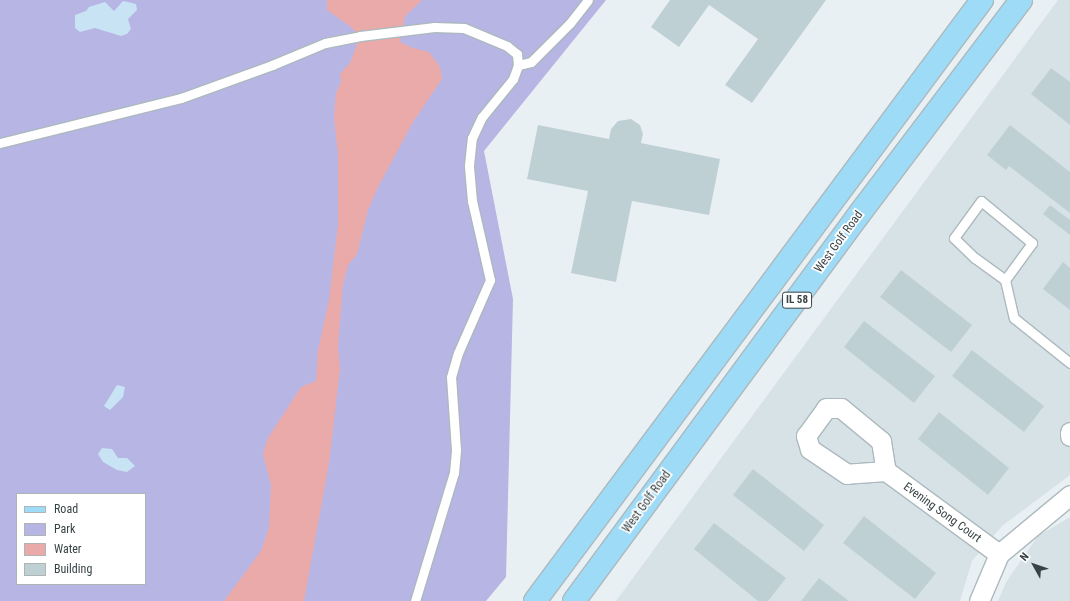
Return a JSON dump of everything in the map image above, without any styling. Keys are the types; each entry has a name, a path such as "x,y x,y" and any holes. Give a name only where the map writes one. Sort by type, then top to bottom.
{"main road":[{"name":"IL 58","path":"535,601 982,0"},
{"name":"West Golf Road","path":"574,601 852,224 1021,0"}],"street":[{"name":"Evening Song Court","path":"886,471 999,554"},
{"path":"979,601 999,554 1070,495"}],"lane":[{"path":"518,65 530,62 570,23 588,0"},
{"path":"0,143 181,98 272,65 325,43 434,27 464,28 484,34 507,46 517,54 518,65 513,79 482,117 472,138 469,165 472,201 490,280 458,353 451,377 456,450 454,473 415,601"},
{"path":"1005,280 1032,243 981,202 954,238 975,258 1005,280 1014,318 1070,363"}],"shaded area":[{"path":"1058,0 1070,0 1070,475 1002,526 972,561 960,601 616,601"},
{"path":"1070,517 1070,601 998,601 1006,582 1038,536"}],"green space":[{"path":"0,0 606,0 484,151 513,299 506,577 486,601 0,601"}],"sand":[{"path":"123,1 136,4 137,10 128,19 131,29 127,34 121,36 95,28 80,32 75,28 75,15 86,11 89,7 105,2 114,11"},
{"path":"117,385 125,387 123,397 110,410 104,406"},
{"path":"102,448 112,449 118,458 127,458 135,466 127,472 117,470 103,462 98,454"}],"water":[{"path":"327,0 422,0 405,16 400,42 413,48 429,52 440,67 442,79 413,122 378,187 368,210 357,254 348,265 343,284 338,345 340,369 329,463 304,601 224,601 261,551 269,527 271,485 263,454 268,438 301,387 316,381 318,350 329,300 338,224 338,155 334,118 336,93 341,82 340,74 350,63 360,36 351,27 327,10"}],"building":[{"path":"670,0 826,0 752,103 725,85 758,39 709,5 679,47 651,27"},
{"path":"1051,68 1070,82 1070,125 1031,94"},
{"path":"631,119 640,125 643,134 641,143 720,159 709,215 632,201 616,282 571,273 588,191 527,179 538,125 609,139 611,129 618,121"},
{"path":"1010,125 1070,172 1070,213 1009,166 1006,170 987,155"},
{"path":"1050,205 1070,220 1070,235 1043,214"},
{"path":"1063,262 1070,268 1070,310 1043,289"},
{"path":"901,270 972,325 951,352 880,297"},
{"path":"864,321 935,376 914,403 844,347"},
{"path":"972,350 1044,406 1024,432 952,376"},
{"path":"939,412 1009,468 988,495 918,439"},
{"path":"753,469 824,525 804,551 733,495"},
{"path":"864,516 936,573 915,599 843,543"},
{"path":"714,523 786,578 768,601 758,601 694,549"},
{"path":"819,578 849,601 801,601"}]}
